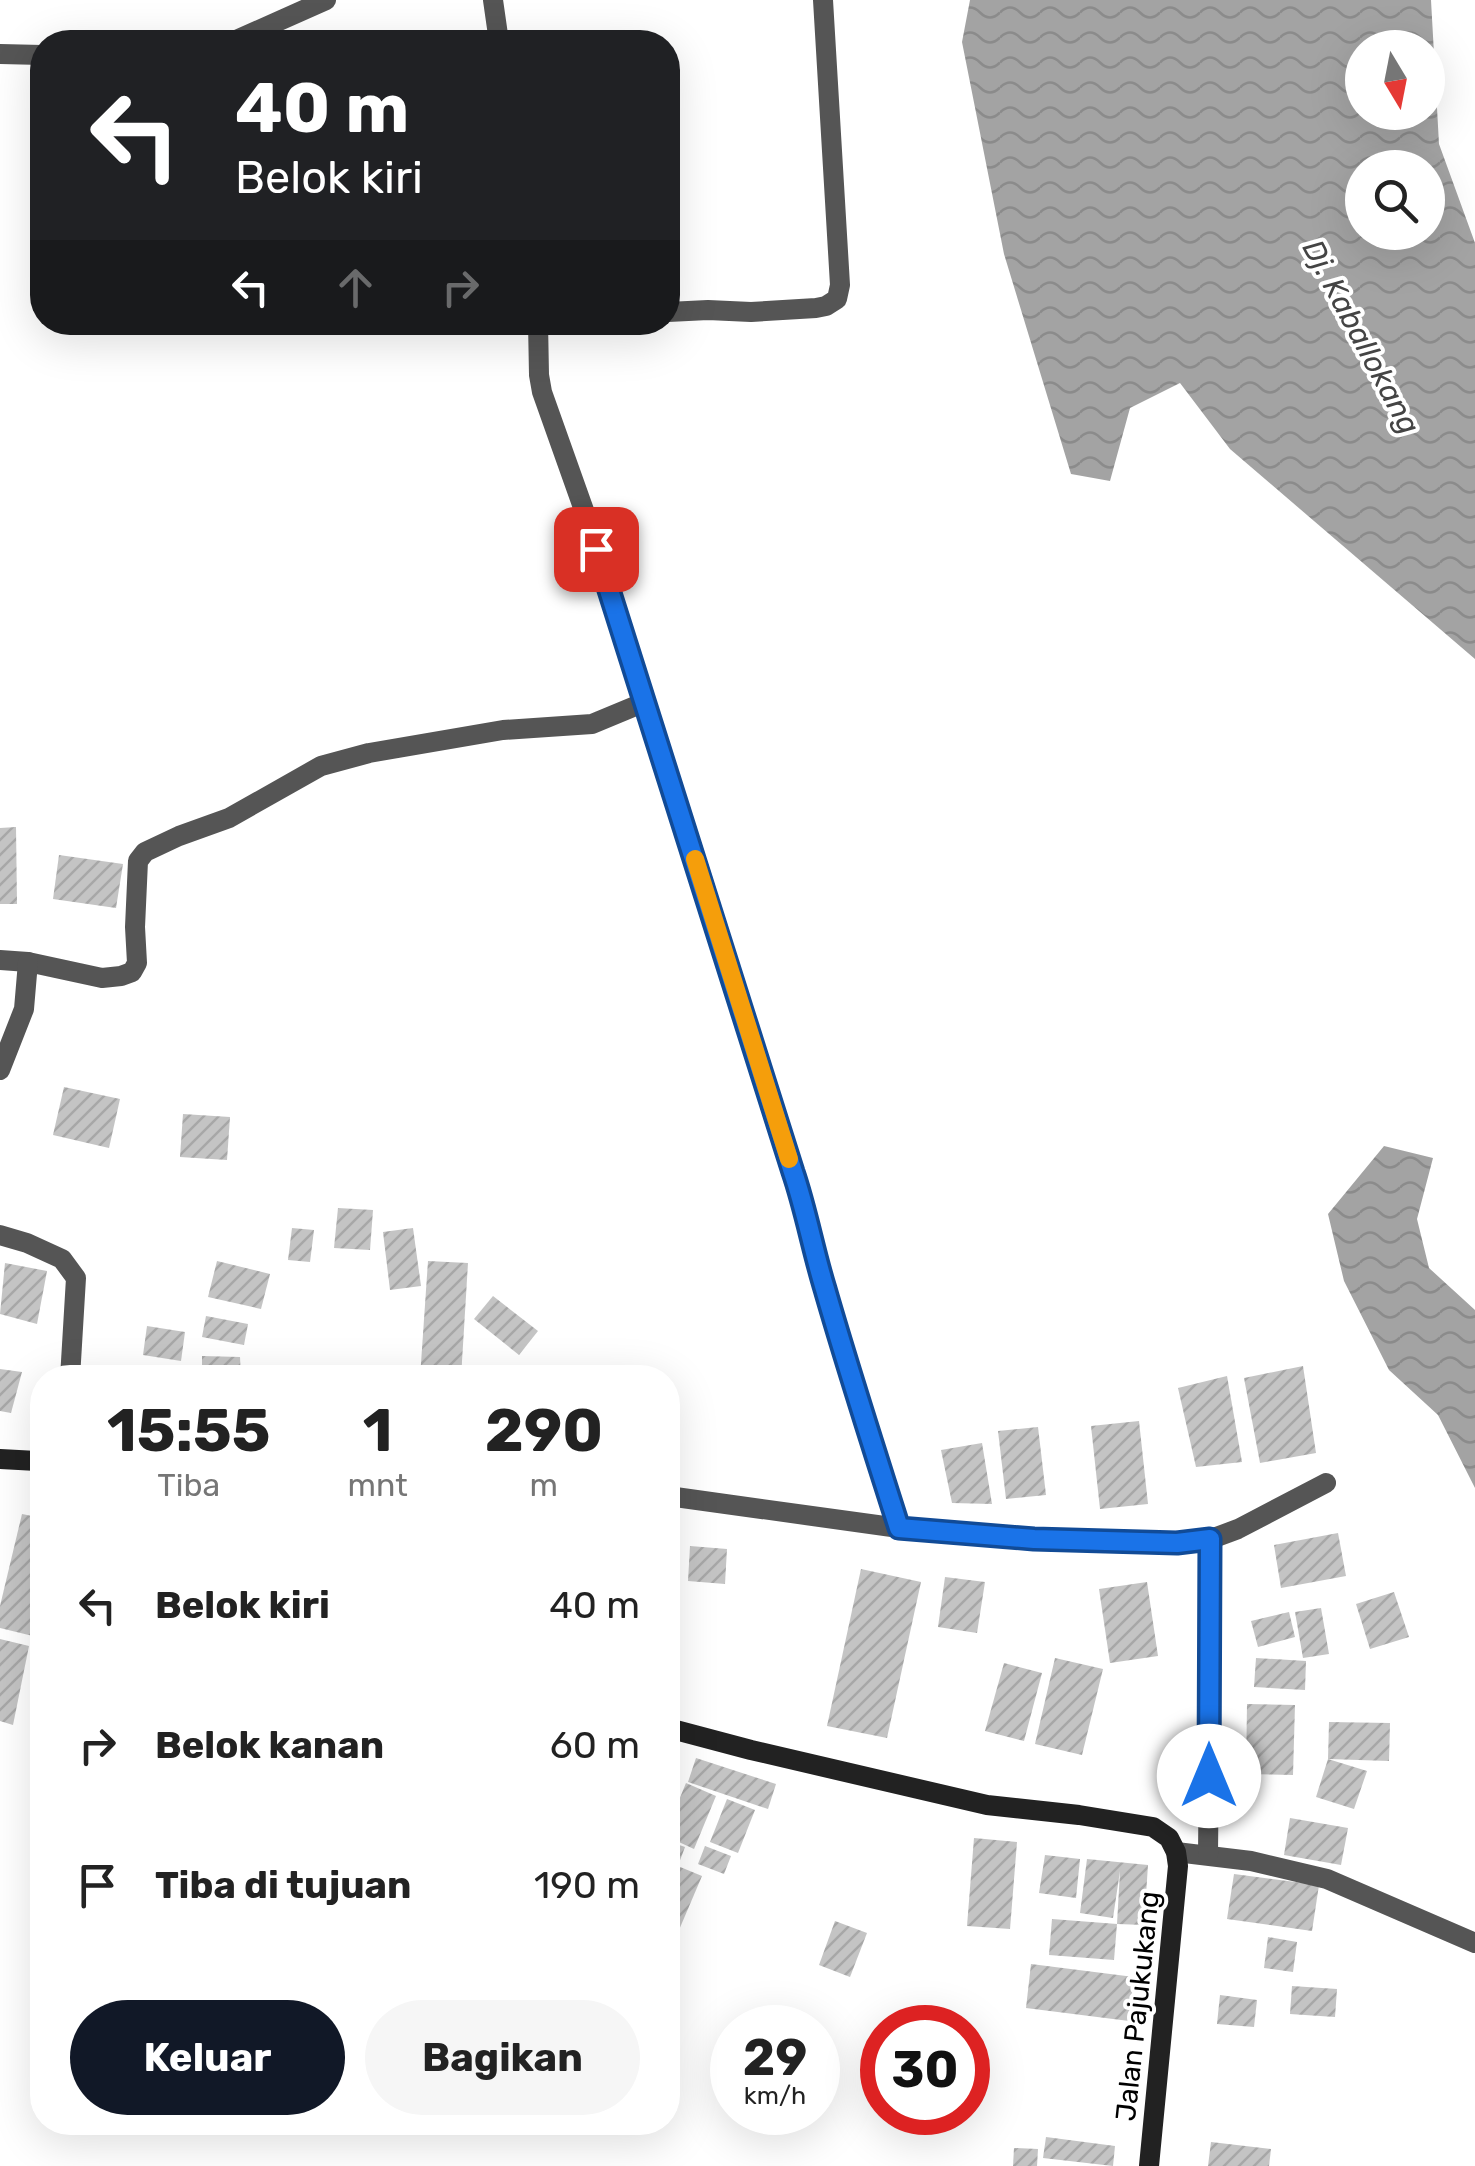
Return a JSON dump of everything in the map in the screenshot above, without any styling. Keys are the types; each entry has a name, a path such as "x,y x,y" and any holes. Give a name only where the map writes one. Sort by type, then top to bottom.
{"street":[{"path":"264,30 326,0"},
{"path":"493,0 498,30"},
{"path":"680,311 816,308 837,299 840,286 823,0"},
{"path":"0,54 30,55"},
{"path":"538,335 542,392 585,512 794,1172 824,1285 899,1528"},
{"path":"0,960 102,978 132,972 137,963 138,862 146,852 229,818 320,766 369,753 503,730 592,724 644,702"},
{"path":"0,1070 24,1009 28,962"},
{"path":"0,1235 62,1259 76,1278 71,1365"},
{"path":"0,1459 30,1460"},
{"path":"680,1498 899,1528 1034,1539 1177,1543 1210,1539 1271,1514 1326,1483"},
{"path":"1208,1854 1210,1539"},
{"path":"680,1731 986,1805 1153,1827 1169,1838 1176,1852 1251,1862 1326,1880 1475,1943"},
{"name":"Jalan Pajukukang","path":"1149,2166 1177,1879 1176,1852"}],"water":[{"name":"Dj. Kaballokang","path":"970,0 1431,0 1433,30 1345,30 1345,130 1438,130 1441,150 1345,150 1345,250 1445,250 1445,160 1475,243 1475,659 1230,449 1180,383 1130,408 1110,481 1071,474 1004,254 962,42"},
{"path":"1384,1146 1433,1158 1417,1219 1429,1268 1475,1310 1475,1488 1438,1415 1389,1370 1344,1281 1328,1214"}],"building":[{"path":"16,827 17,904 0,904 0,828"},
{"path":"59,855 123,864 116,908 53,899"},
{"path":"64,1087 120,1099 109,1148 53,1135"},
{"path":"183,1114 230,1117 227,1160 180,1157"},
{"path":"338,1208 373,1210 370,1250 334,1248"},
{"path":"292,1228 314,1230 310,1262 288,1260"},
{"path":"413,1228 421,1286 390,1290 383,1232"},
{"path":"217,1261 270,1274 261,1309 208,1297"},
{"path":"428,1261 468,1263 462,1365 421,1365"},
{"path":"5,1263 47,1271 37,1324 0,1314"},
{"path":"493,1296 538,1331 519,1355 474,1319"},
{"path":"206,1316 248,1324 244,1345 202,1337"},
{"path":"147,1326 185,1332 181,1361 143,1355"},
{"path":"202,1356 240,1357 240,1365 202,1365"},
{"path":"1303,1366 1316,1453 1260,1463 1244,1378"},
{"path":"0,1369 22,1372 11,1413 0,1411"},
{"path":"1227,1376 1242,1462 1196,1467 1178,1388"},
{"path":"1139,1421 1148,1504 1100,1509 1091,1426"},
{"path":"1038,1427 1046,1495 1006,1499 998,1431"},
{"path":"982,1443 992,1504 952,1503 941,1450"},
{"path":"22,1514 30,1516 30,1635 0,1628 0,1606"},
{"path":"1338,1533 1346,1576 1281,1588 1274,1545"},
{"path":"690,1546 727,1549 725,1584 688,1581"},
{"path":"861,1569 921,1582 887,1738 827,1726"},
{"path":"945,1577 985,1582 977,1633 938,1627"},
{"path":"1147,1582 1158,1656 1110,1663 1099,1589"},
{"path":"1394,1592 1409,1637 1370,1649 1356,1604"},
{"path":"1321,1608 1329,1654 1303,1658 1295,1612"},
{"path":"1289,1612 1295,1637 1258,1647 1251,1621"},
{"path":"0,1639 29,1646 13,1725 0,1721"},
{"path":"1055,1658 1103,1669 1082,1755 1035,1744"},
{"path":"1256,1658 1306,1661 1305,1690 1254,1687"},
{"path":"1004,1663 1042,1673 1024,1741 985,1731"},
{"path":"1247,1704 1295,1705 1293,1775 1246,1774"},
{"path":"1329,1722 1390,1723 1389,1761 1328,1759"},
{"path":"696,1758 776,1784 768,1809 688,1782"},
{"path":"1328,1759 1367,1771 1354,1809 1316,1797"},
{"path":"686,1783 716,1796 694,1849 680,1843 680,1798"},
{"path":"727,1799 755,1810 738,1853 710,1842"},
{"path":"1290,1818 1348,1828 1341,1865 1284,1855"},
{"path":"974,1838 1017,1842 1010,1929 967,1926"},
{"path":"705,1846 731,1856 724,1874 698,1864"},
{"path":"1045,1855 1080,1859 1076,1898 1039,1893"},
{"path":"1087,1859 1148,1865 1144,1925 1117,1924 1120,1871 1113,1918 1080,1913"},
{"path":"680,1867 702,1876 680,1928"},
{"path":"1234,1874 1319,1885 1312,1931 1227,1919"},
{"path":"1052,1919 1117,1924 1114,1960 1049,1955"},
{"path":"835,1921 867,1933 850,1977 819,1965"},
{"path":"1268,1937 1297,1942 1293,1972 1264,1968"},
{"path":"1031,1964 1134,1977 1129,2021 1026,2008"},
{"path":"1292,1986 1337,1989 1335,2017 1290,2014"},
{"path":"1220,1995 1257,2000 1254,2027 1217,2024"},
{"path":"1046,2137 1115,2146 1113,2166 1043,2158"},
{"path":"1211,2142 1271,2149 1269,2166 1208,2166"},
{"path":"1014,2148 1038,2149 1037,2166 1013,2166"}],"slow traffic":[{"path":"695,859 789,1159"}],"route":[{"path":"596,549 762,1068 899,1528 1034,1539 1177,1543 1210,1539 1209,1776"}]}
